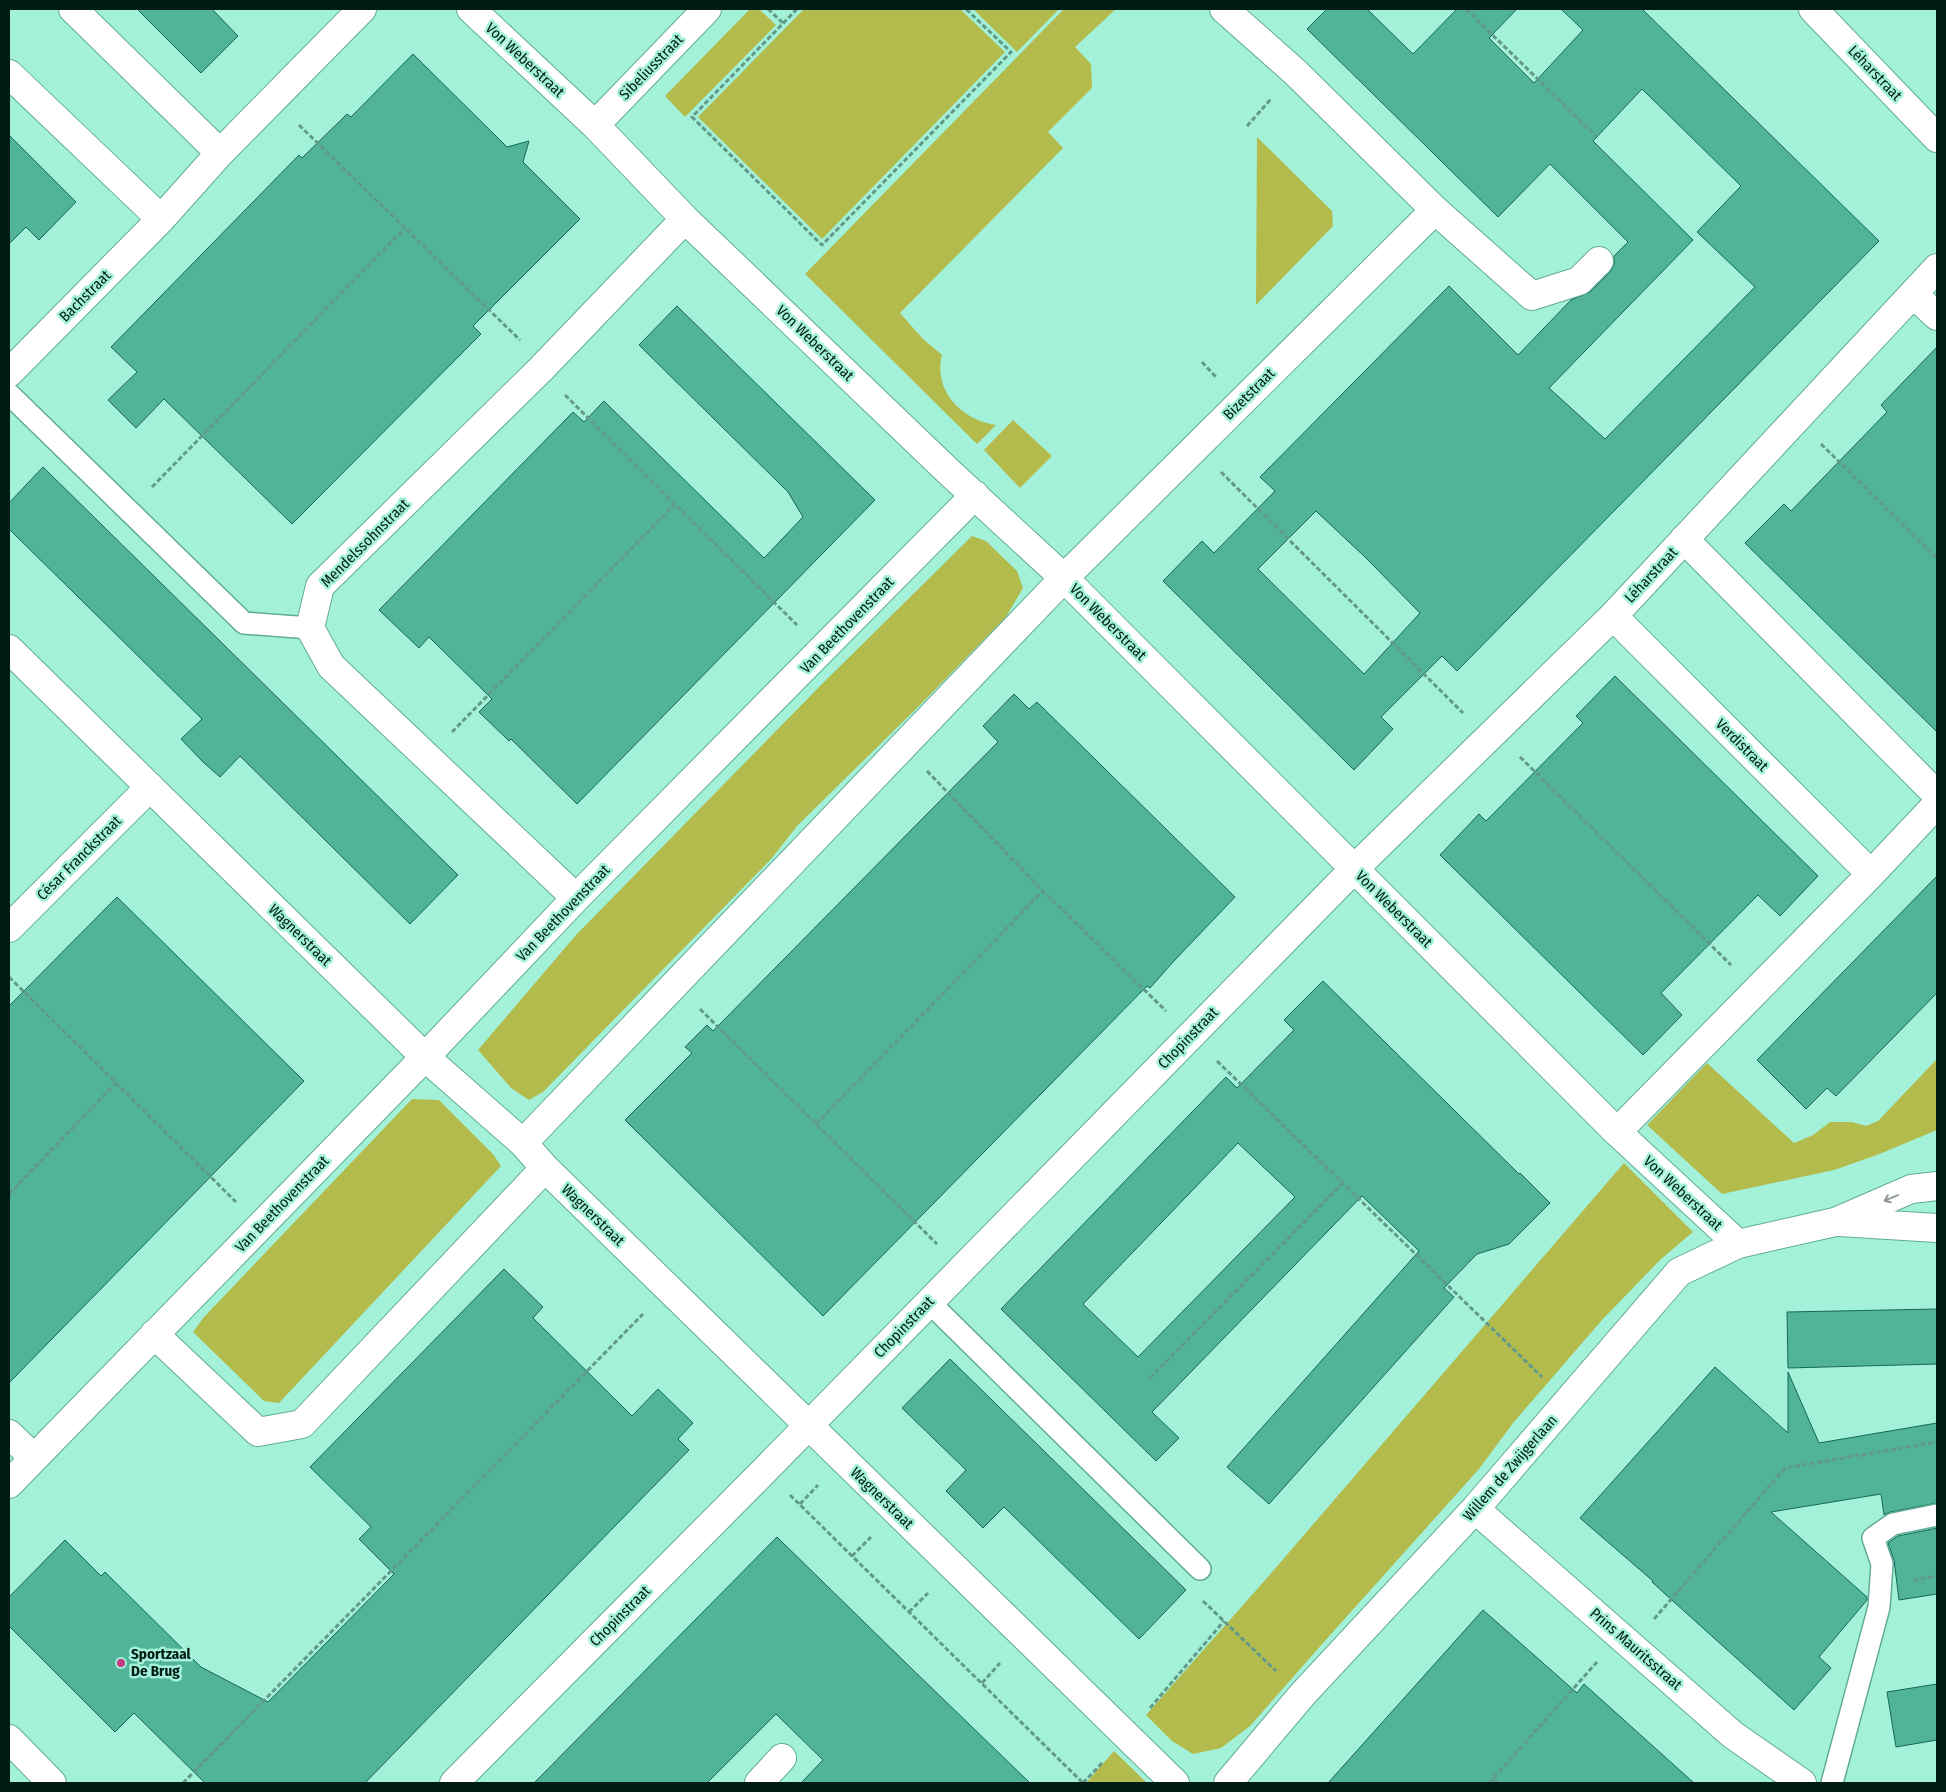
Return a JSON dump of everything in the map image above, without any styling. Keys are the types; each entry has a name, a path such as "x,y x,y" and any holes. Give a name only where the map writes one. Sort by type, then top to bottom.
{"street":[{"path":"73,9 220,153"},
{"name":"Bachstraat","path":"9,373 161,219 220,153 362,9"},
{"name":"Von Weberstraat","path":"471,9 595,125 685,219 1064,578 1617,1132 1738,1244"},
{"name":"Sibeliusstraat","path":"595,125 707,9"},
{"name":"Léharstraat","path":"1813,9 1937,138"},
{"path":"1234,12 1435,210 1532,296 1578,281 1599,261"},
{"path":"9,74 161,219"},
{"name":"Bizetstraat","path":"1064,578 1435,210"},
{"name":"Mendelssohnstraat","path":"310,628 320,586 542,367 685,219"},
{"name":"Léharstraat","path":"1354,869 1613,616 1937,268"},
{"path":"1913,294 1937,316"},
{"name":"Van Beethovenstraat","path":"9,1484 426,1057 576,898 975,495"},
{"path":"1684,540 1937,794"},
{"path":"523,1143 1064,578"},
{"name":"Verdistraat","path":"1613,616 1871,874"},
{"path":"310,628 331,666 576,898"},
{"name":"Wagnerstraat","path":"9,649 426,1057 523,1143 545,1168 1175,1783"},
{"name":"César Franckstraat","path":"9,928 150,787"},
{"path":"1617,1132 1871,874 1937,804"},
{"name":"Chopinstraat","path":"454,1783 765,1470 1354,869"},
{"path":"154,1334 258,1432 302,1424 545,1168"},
{"name":"Willem de Zwijgerlaan","path":"1228,1783 1302,1695 1475,1509 1679,1272 1738,1244 1835,1222 1911,1189 1937,1186"},
{"name":"Willem de Zwijgerlaan","path":"1835,1222 1937,1228"},
{"path":"9,1434 34,1458"},
{"name":"Prins Mauritsstraat","path":"1475,1509 1733,1735 1802,1783"},
{"path":"9,1739 52,1783"},
{"path":"759,1783 782,1758"}],"lane":[{"path":"9,394 244,624 310,628"},
{"path":"929,1302 1200,1569"},
{"path":"1832,1783 1879,1606 1882,1564 1873,1538 1893,1524 1937,1515"}],"path":[{"path":"768,9 783,23"},
{"path":"798,9 692,117 822,245 1011,52 966,9"},
{"path":"1466,9 1596,136"},
{"path":"273,100 405,228 675,504 823,650"},
{"path":"128,511 405,228"},
{"path":"1796,420 1937,558"},
{"path":"1196,447 1757,990"},
{"path":"428,758 675,504"},
{"path":"903,746 1043,891 1568,1402"},
{"path":"816,1124 1043,891"},
{"path":"9,977 261,1226"},
{"path":"675,984 962,1268"},
{"path":"9,1194 116,1084"},
{"path":"1150,1378 1343,1183"},
{"path":"183,1783 668,1288"},
{"path":"1489,1783 1626,1640 1785,1468 1937,1442"},
{"path":"765,1470 1083,1783 1127,1736 1224,1621"},
{"path":"1200,1569 1190,1588 1302,1695"},
{"path":"1493,1779 1498,1783"}],"green space":[{"path":"750,9 759,9 776,25 685,117 665,96"},
{"path":"804,9 960,9 1005,52 822,239 698,117"},
{"path":"973,9 1059,9 1017,52"},
{"path":"1064,9 1116,9 1075,47 1091,64 1092,88 1048,132 1063,148 900,313 923,339 942,355 940,368 942,380 946,392 953,402 972,417 996,425 977,444 805,274"},
{"path":"1257,137 1332,211 1333,226 1256,305"},
{"path":"1013,420 1052,456 1020,488 984,450"},
{"path":"972,536 986,541 1017,571 1023,588 1006,617 797,826 772,858 543,1092 529,1100 511,1088 478,1050 576,935 822,684"},
{"path":"1937,1059 1937,1130 1877,1155 1834,1170 1722,1194 1647,1125 1707,1063 1794,1143 1813,1135 1830,1122 1852,1122 1866,1126 1878,1121"},
{"path":"412,1099 439,1100 493,1154 501,1166 279,1403 264,1401 193,1332 204,1317"},
{"path":"1624,1163 1693,1232 1661,1259 1602,1320 1513,1423 1479,1469 1250,1726 1221,1748 1193,1754 1172,1741 1146,1715 1273,1571"},
{"path":"1114,1751 1147,1783 1086,1783"}],"building":[{"path":"137,9 212,9 238,36 201,73"},
{"path":"1327,9 1367,9 1413,54 1457,9 1517,9 1489,38 1534,83 1583,30 1561,9 1642,9 1879,241 1457,671 1442,656 1381,717 1393,729 1354,770 1163,581 1202,541 1214,553 1275,491 1260,477 1449,286 1518,355 1571,300 1590,292 1610,272 1614,265 1614,256 1628,242 1550,164 1498,217 1307,29","holes":["1642,89 1741,186 1697,232 1755,287 1605,439 1549,388 1693,240 1593,141","1316,511 1420,613 1364,674 1258,569"]},
{"path":"413,54 507,147 529,141 523,162 580,219 473,326 481,334 292,524 164,399 136,428 108,400 137,372 111,347 299,155 302,158 347,114 351,117"},
{"path":"9,135 76,202 39,240 26,227 9,244"},
{"path":"677,306 875,500 577,804 511,739 509,741 479,712 492,699 429,637 419,648 379,610 573,412 584,422 604,401 764,558 803,517 788,492 639,345"},
{"path":"1937,347 1937,732 1745,543 1784,504 1791,511 1887,412 1881,405"},
{"path":"43,467 458,875 410,924 240,756 220,777 203,762 181,739 202,719 9,529 9,503"},
{"path":"1615,676 1818,876 1780,916 1758,895 1661,993 1682,1015 1643,1055 1440,855 1479,814 1486,821 1583,723 1576,716"},
{"path":"1014,694 1029,709 1037,702 1235,897 1150,988 1147,986 823,1316 625,1120 692,1053 685,1047 707,1025 713,1031 998,742 983,726"},
{"path":"1937,876 1937,993 1836,1096 1827,1088 1806,1109 1757,1060"},
{"path":"117,897 304,1081 9,1383 9,1006"},
{"path":"1323,981 1550,1203 1509,1244 1477,1254 1444,1288 1454,1297 1269,1504 1227,1467 1419,1251 1362,1196 1152,1412 1179,1438 1156,1461 1001,1309 1226,1077 1237,1088 1294,1030 1284,1020","holes":["1238,1143 1295,1197 1138,1357 1083,1304"]},
{"path":"504,1269 543,1307 533,1318 632,1416 658,1389 693,1423 678,1439 689,1450 365,1783 205,1783 134,1713 115,1732 9,1626 9,1597 65,1540 101,1576 105,1572 201,1667 268,1702 394,1574 359,1539 371,1527 310,1467"},
{"path":"1937,1309 1937,1364 1788,1368 1787,1312"},
{"path":"950,1359 1186,1590 1139,1639 1004,1507 983,1528 946,1491 966,1470 902,1408"},
{"path":"1715,1367 1788,1433 1788,1372 1819,1443 1937,1423 1937,1503 1890,1512 1884,1515 1881,1494 1771,1512 1867,1597 1867,1600 1819,1657 1831,1668 1794,1710 1653,1581 1580,1518"},
{"path":"1937,1528 1937,1594 1899,1600 1894,1560 1888,1543 1898,1536"},
{"path":"777,1537 1030,1783 801,1783 823,1760 776,1714 707,1783 534,1783"},
{"path":"1483,1610 1577,1693 1584,1684 1694,1783 1328,1783"},
{"path":"1937,1684 1937,1740 1896,1747 1887,1692"}],"place":[{"name":"Sportzaal De Brug","path":"121,1663"}]}
